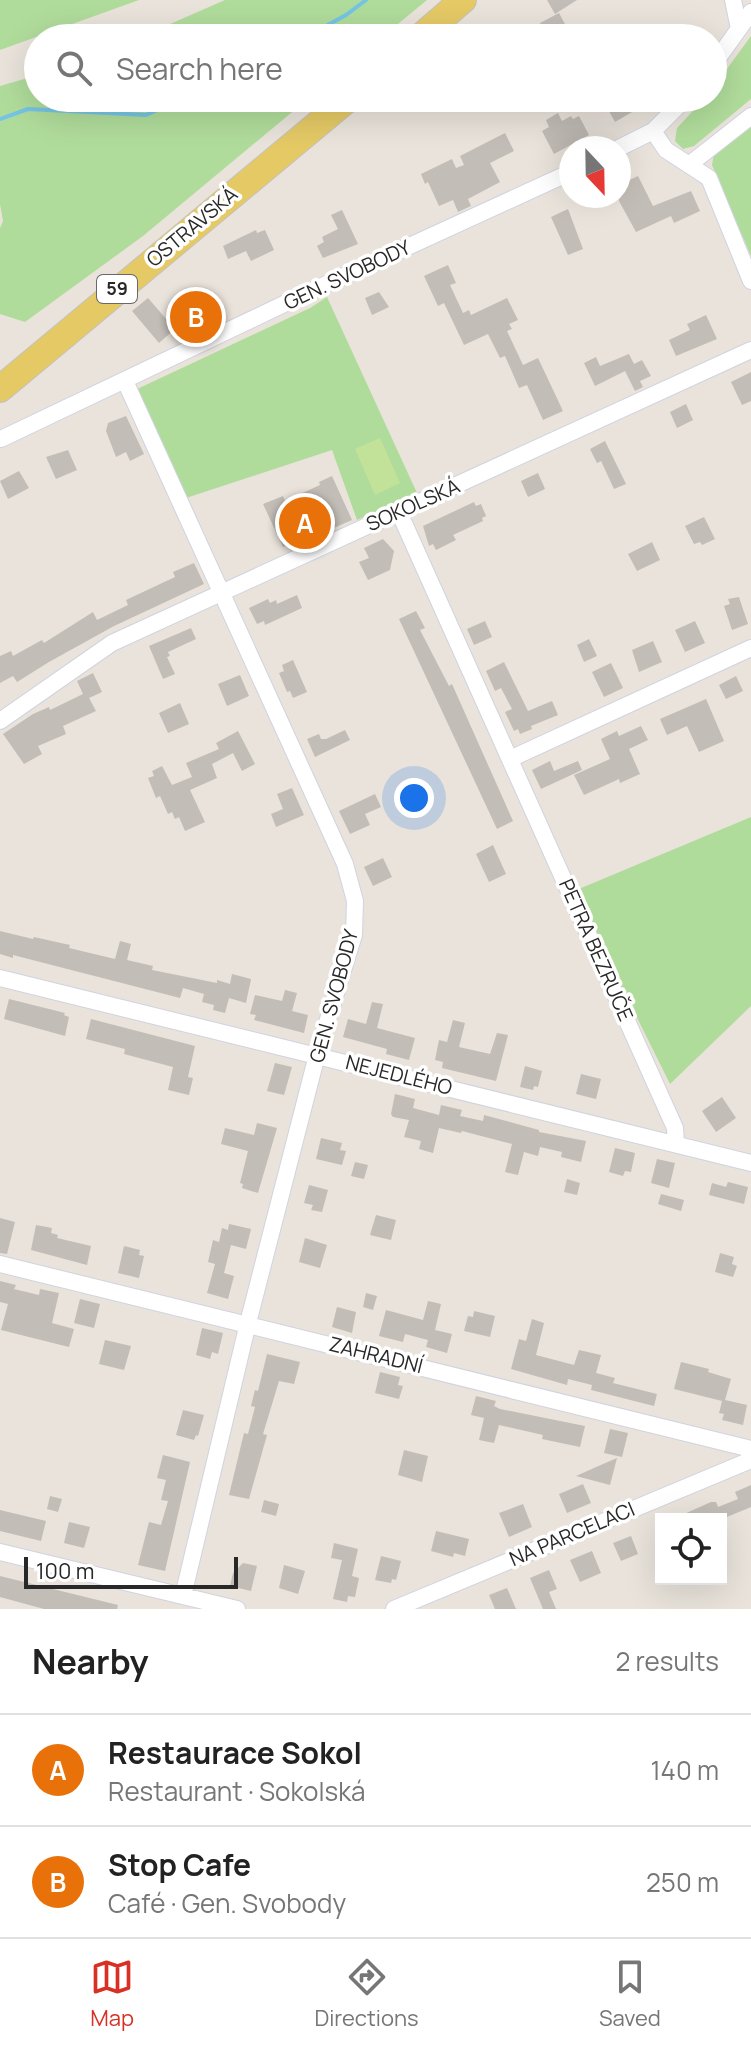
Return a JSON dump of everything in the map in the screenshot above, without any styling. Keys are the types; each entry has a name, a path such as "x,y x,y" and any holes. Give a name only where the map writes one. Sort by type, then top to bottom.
{"main road":[{"path":"435,24 463,0"},
{"name":"OSTRAVSKÁ","path":"0,389 332,112"}],"street":[{"path":"733,0 739,29"},
{"path":"727,46 751,12"},
{"path":"631,142 653,131 672,112"},
{"path":"690,164 751,116"},
{"path":"653,131 666,150 709,178 751,281"},
{"name":"GEN. SVOBODY","path":"1,439 559,178"},
{"name":"SOKOLSKÁ","path":"0,721 112,643 751,350"},
{"name":"GEN. SVOBODY","path":"125,381 345,864 355,901 354,935 317,1055 248,1323 183,1596"},
{"name":"PETRA BEZRUČE","path":"399,512 675,1128 676,1144"},
{"path":"510,759 751,648"},
{"name":"NEJEDLÉHO","path":"0,978 751,1163"},
{"name":"ZAHRADNÍ","path":"0,1264 751,1449"},
{"name":"NA PARCELACI","path":"394,1609 751,1460"},
{"path":"0,1552 237,1609"}],"green space":[{"path":"0,0 139,0 72,24 24,24 24,41 0,50"},
{"path":"225,0 427,0 398,24 170,24"},
{"path":"751,36 751,99 694,146 683,149 675,141 677,128 692,112 727,112 727,69"},
{"path":"24,79 24,112 292,112 143,236 25,322 0,314 0,228 3,221 0,204 0,86"},
{"path":"751,121 751,256 712,165 714,153"},
{"path":"327,297 417,493 357,520 332,450 186,498 135,390 310,308"},
{"path":"380,438 400,483 375,495 355,449"},
{"path":"751,817 751,1006 670,1084 574,891"}],"building":[{"path":"547,0 577,0 555,14"},
{"path":"559,13 565,24 541,24"},
{"path":"609,112 632,112 615,122"},
{"path":"558,113 562,121 579,116 589,135 559,136 559,151 554,154 542,131 549,127 546,120"},
{"path":"505,133 514,151 490,163 500,182 468,199 471,206 458,212 453,200 439,206 421,174 452,159 456,168 464,165 460,156"},
{"path":"638,176 653,206 691,191 700,211 674,223 671,216 636,232 623,208 631,208 631,179"},
{"path":"568,209 583,249 568,255 551,217"},
{"path":"342,210 358,244 323,258 317,246 324,242 322,237 338,229 331,215"},
{"path":"256,230 257,233 265,230 274,250 251,261 246,251 228,259 223,246"},
{"path":"448,265 456,283 450,285 463,313 469,310 471,315 507,298 518,320 509,324 512,329 507,331 523,365 538,358 563,411 543,420 527,385 519,388 505,356 500,358 488,334 464,345 444,303 438,306 424,276"},
{"path":"379,292 389,307 372,315 365,298"},
{"path":"148,298 167,320 204,302 212,320 188,332 183,322 159,343 132,311"},
{"path":"706,315 717,339 676,356 669,340 690,330 687,324"},
{"path":"629,354 634,364 642,360 651,376 640,381 643,387 635,391 625,371 595,386 584,363 596,357 600,366"},
{"path":"751,372 751,401 742,405 731,382"},
{"path":"686,404 693,420 677,428 670,412"},
{"path":"126,416 144,454 130,461 126,452 116,457 106,431 108,423"},
{"path":"605,441 626,484 614,489 601,461 597,463 590,449"},
{"path":"68,450 77,470 56,479 46,457"},
{"path":"19,471 29,488 8,499 0,481"},
{"path":"538,473 545,489 528,497 521,481"},
{"path":"332,476 352,520 283,547 263,504 283,496 285,501"},
{"path":"474,502 476,506 481,504 486,516 482,518 483,521 453,535 456,540 436,550 433,544 429,546 423,526"},
{"path":"704,517 715,539 702,545 700,542 694,544 685,526"},
{"path":"383,539 394,551 390,570 368,580 359,562 369,558 364,548"},
{"path":"652,542 660,560 637,571 628,554"},
{"path":"194,563 204,584 114,626 17,682 13,676 0,683 0,656 11,651 13,656 42,640 44,643 93,612 97,620 128,605 126,600 175,577 173,572"},
{"path":"297,595 302,608 265,625 264,621 257,624 249,608 268,599 270,603 276,600 277,604"},
{"path":"739,597 748,624 732,630 724,606 730,604 728,599"},
{"path":"416,611 425,628 420,630 449,686 452,684 513,821 497,829 399,619"},
{"path":"485,621 492,637 474,645 467,629"},
{"path":"695,621 705,643 685,652 675,630"},
{"path":"191,628 196,639 168,652 170,656 167,657 175,674 163,679 149,646"},
{"path":"589,639 597,656 584,662 577,645"},
{"path":"653,641 662,662 639,672 632,650"},
{"path":"293,660 307,692 293,698 279,673 284,671 282,665"},
{"path":"504,662 528,711 552,701 558,715 520,734 518,729 514,731 505,712 512,709 501,688 495,691 486,671"},
{"path":"611,663 623,688 604,697 592,672"},
{"path":"93,673 102,692 89,698 96,711 63,726 66,734 38,746 42,754 24,764 3,734 33,714 49,707 50,710 83,694 77,681"},
{"path":"240,675 249,696 227,706 218,684"},
{"path":"736,676 743,691 726,699 719,685"},
{"path":"706,699 724,741 699,752 687,726 667,735 660,719"},
{"path":"180,703 189,724 168,733 159,713"},
{"path":"641,726 648,740 629,749 640,774 620,783 619,779 584,795 574,775 610,759 601,739 617,731 619,736"},
{"path":"345,730 350,740 315,757 307,739 319,734 321,739 326,739"},
{"path":"238,731 255,764 242,771 233,753 212,764 217,778 190,790 205,822 185,831 179,817 175,819 172,812 168,814 160,796 156,798 148,778 154,776 152,771 162,766 172,785 192,777 186,763 219,749 216,743"},
{"path":"550,761 554,771 578,761 582,770 541,789 532,770"},
{"path":"292,788 304,815 276,827 271,814 283,809 277,794"},
{"path":"375,794 381,807 365,814 370,825 350,834 339,811"},
{"path":"493,845 506,874 489,882 476,854"},
{"path":"383,858 392,877 373,886 364,867"},
{"path":"0,931 70,945 69,948 115,959 120,941 131,944 127,960 153,966 152,970 217,983 217,980 230,984 232,974 251,979 246,1003 229,998 225,1013 213,1010 214,1005 202,1002 204,994 183,988 180,998 13,955 13,958 0,954"},
{"path":"285,990 297,993 292,1011 308,1015 304,1033 254,1020 256,1015 250,1014 255,995 282,1001"},
{"path":"9,999 65,1013 69,1017 65,1036 4,1019"},
{"path":"372,1002 383,1004 377,1028 415,1038 409,1060 386,1054 387,1049 343,1037 348,1019 366,1024"},
{"path":"91,1019 195,1046 188,1077 193,1078 189,1095 168,1090 173,1067 124,1054 125,1049 86,1039"},
{"path":"453,1020 465,1023 459,1047 490,1054 497,1033 508,1035 496,1081 442,1068 443,1062 435,1060 439,1040 447,1042"},
{"path":"275,1063 292,1067 284,1095 267,1091"},
{"path":"525,1066 542,1071 538,1087 534,1086 533,1090 520,1087"},
{"path":"581,1074 601,1079 596,1099 576,1094"},
{"path":"395,1094 415,1099 413,1108 439,1115 441,1105 462,1110 460,1116 483,1121 484,1115 539,1132 586,1141 581,1162 561,1157 562,1152 540,1147 538,1156 524,1152 518,1175 505,1172 512,1144 439,1128 433,1153 419,1149 421,1141 404,1137 409,1120 391,1114"},
{"path":"722,1097 736,1118 716,1132 702,1111"},
{"path":"257,1123 277,1128 258,1193 242,1188 243,1184 240,1183 248,1151 221,1144 225,1128 254,1135"},
{"path":"321,1138 342,1143 340,1150 346,1151 342,1165 316,1159"},
{"path":"615,1148 635,1153 631,1172 625,1171 623,1176 609,1172"},
{"path":"657,1159 675,1163 669,1188 651,1183"},
{"path":"355,1162 368,1165 364,1179 351,1176"},
{"path":"567,1179 580,1183 577,1195 564,1192"},
{"path":"728,1182 748,1187 744,1204 709,1195 712,1183 726,1187"},
{"path":"309,1185 328,1190 322,1212 311,1210 313,1205 304,1203"},
{"path":"661,1194 684,1200 681,1211 658,1204"},
{"path":"376,1215 396,1220 391,1240 370,1235"},
{"path":"0,1218 15,1222 7,1254 0,1253"},
{"path":"229,1224 251,1229 246,1249 231,1245 224,1273 234,1276 228,1299 207,1293 215,1264 208,1262 213,1240 219,1242 222,1228 228,1230"},
{"path":"36,1225 52,1228 51,1233 58,1235 57,1238 91,1246 87,1265 31,1250"},
{"path":"305,1238 327,1245 320,1268 299,1262"},
{"path":"124,1246 140,1250 139,1255 144,1256 139,1278 118,1273"},
{"path":"720,1253 734,1257 732,1264 737,1266 733,1277 715,1272"},
{"path":"0,1281 16,1285 14,1289 39,1295 40,1289 59,1293 52,1323 74,1329 69,1347 1,1330 8,1304 0,1302"},
{"path":"366,1293 377,1296 373,1310 363,1307"},
{"path":"80,1299 100,1304 94,1328 74,1323"},
{"path":"428,1301 441,1304 435,1330 452,1334 447,1353 426,1347 428,1340 405,1334 403,1342 379,1336 386,1310 423,1320"},
{"path":"337,1307 356,1312 352,1333 332,1327"},
{"path":"474,1311 495,1316 490,1337 464,1331 468,1316 473,1317"},
{"path":"532,1319 544,1323 536,1355 574,1365 579,1350 601,1355 596,1373 615,1378 613,1383 657,1394 654,1406 591,1390 592,1385 568,1379 567,1385 511,1369 519,1339 526,1341"},
{"path":"202,1328 223,1333 218,1354 212,1352 210,1359 196,1355"},
{"path":"105,1340 131,1346 124,1370 99,1364"},
{"path":"267,1354 300,1362 294,1384 279,1381 263,1434 267,1435 249,1499 229,1495 244,1433 248,1434 255,1407 251,1406"},
{"path":"681,1362 731,1379 725,1400 747,1405 743,1425 722,1420 724,1414 719,1413 722,1401 674,1389"},
{"path":"380,1372 400,1377 398,1385 403,1386 399,1399 375,1393"},
{"path":"476,1396 496,1401 494,1406 500,1409 585,1426 580,1447 499,1425 494,1443 479,1440 484,1418 471,1415"},
{"path":"183,1410 204,1415 194,1440 176,1435"},
{"path":"610,1429 628,1433 622,1457 604,1453"},
{"path":"404,1450 428,1456 422,1482 398,1475"},
{"path":"163,1455 190,1462 165,1571 138,1565 149,1522 161,1525 168,1501 161,1500 166,1480 157,1478"},
{"path":"617,1458 610,1485 576,1476 603,1464"},
{"path":"583,1484 591,1503 567,1513 559,1494"},
{"path":"751,1485 751,1507 727,1517 727,1513 686,1513 711,1502 716,1502 718,1507 738,1499 735,1492"},
{"path":"50,1496 62,1499 58,1512 47,1509"},
{"path":"264,1500 279,1504 276,1516 261,1512"},
{"path":"523,1504 532,1527 509,1537 499,1513"},
{"path":"0,1510 46,1521 41,1541 0,1531"},
{"path":"69,1522 90,1527 84,1548 64,1543"},
{"path":"436,1531 469,1539 465,1556 454,1553 453,1557 431,1551"},
{"path":"631,1536 638,1554 621,1561 613,1543"},
{"path":"334,1543 358,1549 352,1576 359,1578 355,1597 348,1596 347,1602 333,1599 342,1560 331,1558"},
{"path":"592,1551 601,1573 580,1582 570,1560"},
{"path":"381,1556 401,1561 396,1580 392,1579 391,1583 375,1580"},
{"path":"243,1563 257,1566 251,1591 230,1586 233,1573"},
{"path":"284,1565 305,1571 298,1594 279,1588"},
{"path":"549,1570 557,1589 549,1592 556,1609 543,1609 530,1578"},
{"path":"0,1576 118,1605 117,1609 44,1609 0,1597"},
{"path":"507,1588 516,1609 495,1609 489,1595"}],"waterway":[{"path":"330,24 366,0"},
{"path":"0,119 24,110"},
{"path":"87,112 146,115 153,112"}],"place":[{"name":"Stop Cafe","path":"196,317"},
{"name":"Restaurace Sokol","path":"305,523"}]}
